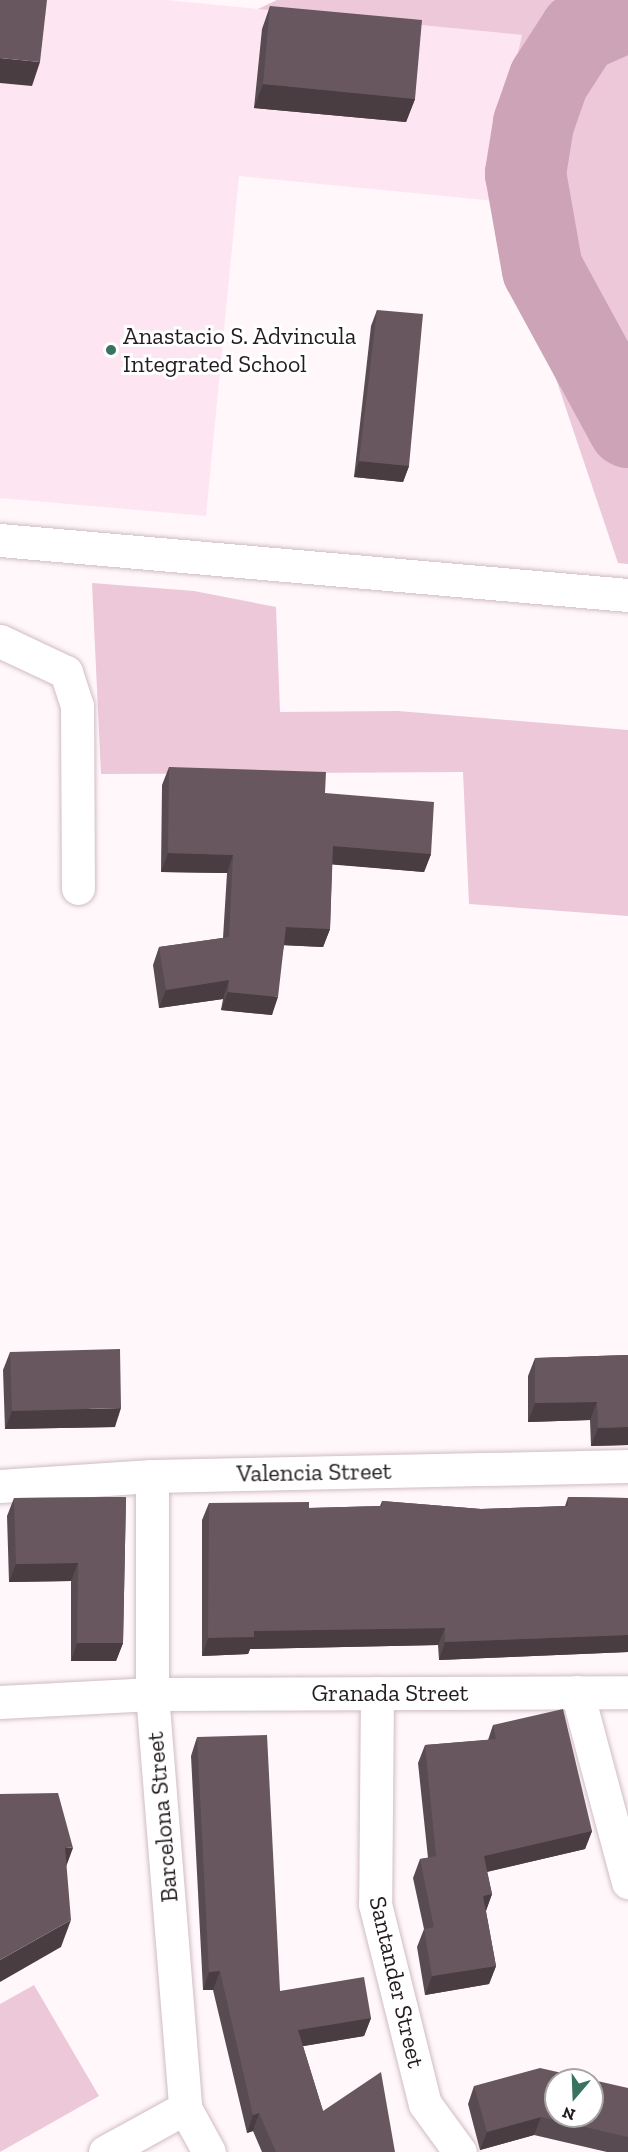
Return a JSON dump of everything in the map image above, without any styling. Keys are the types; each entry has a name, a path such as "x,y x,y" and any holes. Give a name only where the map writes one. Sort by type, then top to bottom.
{"street":[{"path":"0,540 628,595"},
{"path":"0,641 66,672 74,697 78,888"},
{"name":"Valencia Street","path":"0,1486 152,1476 628,1466"},
{"name":"Barcelona Street","path":"152,1476 152,1694 185,2108 209,2152"},
{"path":"577,1692 628,1882"},
{"name":"Granada Street","path":"0,1702 152,1694 628,1692"},
{"name":"Santander Street","path":"377,1693 375,1904 425,2104 460,2152"},
{"path":"105,2152 185,2108"}],"shaded area":[{"name":"Anastacio S. Advincula Integrated School","path":"0,0 167,0 522,35 498,140 495,201 239,176 206,516 0,498"},
{"path":"277,0 628,0 628,564 618,563 556,379 508,266 495,201 498,140 522,35 258,9"},
{"path":"92,583 194,591 276,607 280,712 398,711 628,730 628,916 469,904 463,772 101,774"},
{"path":"34,1985 99,2096 0,2152 0,2004"}],"building":[{"path":"0,0 47,0 40,62 0,58"},
{"path":"270,6 422,20 415,99 263,84"},
{"path":"377,310 423,314 409,466 359,461"},
{"path":"169,767 326,772 325,793 434,802 431,854 333,846 330,929 286,927 278,997 228,992 229,980 166,990 159,947 229,937 233,855 168,853"},
{"path":"120,1349 121,1408 12,1411 10,1352"},
{"path":"628,1355 628,1427 598,1428 597,1402 535,1403 535,1358"},
{"path":"126,1497 123,1643 77,1643 78,1563 16,1564 14,1498"},
{"path":"568,1497 628,1498 628,1635 445,1642 445,1628 254,1631 254,1637 208,1638 209,1503 309,1502 309,1508 382,1506 382,1501 481,1509 568,1506"},
{"path":"563,1709 592,1831 484,1856 492,1894 483,1896 496,1966 432,1976 424,1929 434,1927 420,1859 436,1856 425,1745 496,1739 493,1725"},
{"path":"267,1735 280,1991 364,1977 371,2018 298,2030 323,2111 381,2072 395,2152 276,2152 259,2113 253,2115 220,1971 209,1972 197,1737"},
{"path":"58,1793 73,1848 65,1847 71,1920 0,1960 0,1794"},
{"path":"540,2068 544,2069 544,2118 487,2132 474,2086"},
{"path":"604,2083 628,2088 628,2137 589,2128 604,2128"}],"waterway":[{"path":"628,10 579,32 548,80 533,123 525,173 542,269 628,427"}],"place":[{"name":"Anastacio S. Advincula Integrated School","path":"111,350"}]}
